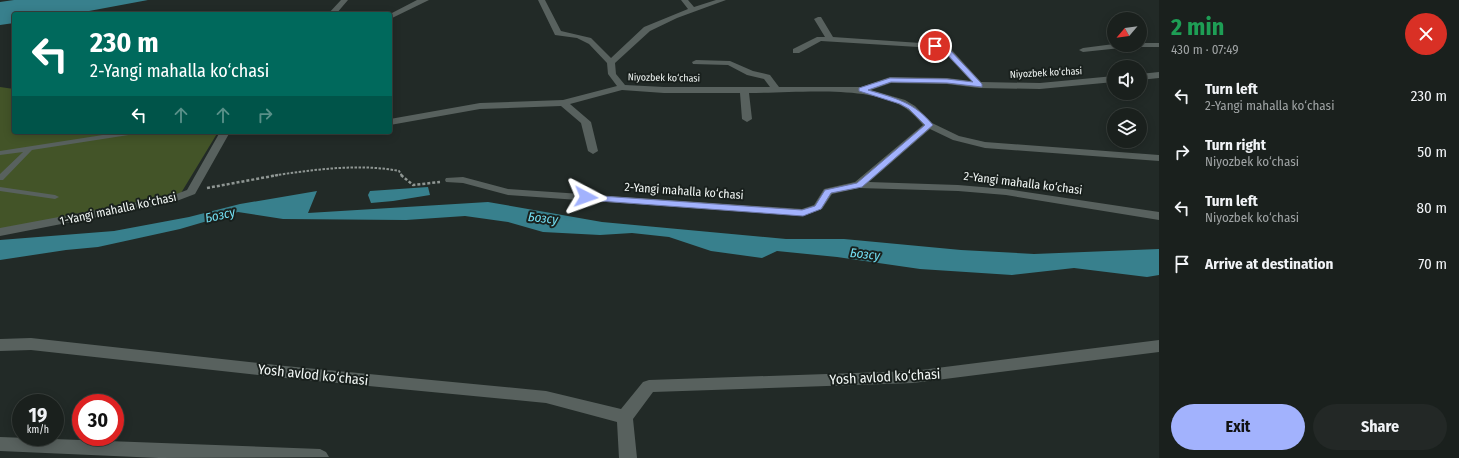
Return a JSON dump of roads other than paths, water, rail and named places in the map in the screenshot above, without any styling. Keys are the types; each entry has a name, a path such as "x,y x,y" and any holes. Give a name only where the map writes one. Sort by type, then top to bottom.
{"street":[{"path":"334,12 345,0"},
{"path":"392,16 415,2 426,0"},
{"path":"541,0 554,20 553,25 558,33 580,36 592,42 602,56 611,62"},
{"path":"684,0 693,10"},
{"name":"Niyozbek ko‘chasi","path":"723,0 693,10 646,30 620,57 611,62 612,74 622,87 744,90 862,90 890,80 947,81 980,85 1040,86 1107,80"},
{"path":"818,19 830,39"},
{"path":"796,51 820,38 935,46 947,50 980,85"},
{"path":"1147,45 1159,45"},
{"path":"1083,50 1107,47"},
{"name":"Niyozbek ko‘chasi","path":"696,62 730,63 750,73 767,77 776,90"},
{"path":"1147,76 1159,75"},
{"path":"392,122 480,106 563,103 622,87"},
{"path":"744,90 747,119"},
{"path":"862,90 902,102 912,108 929,125 956,138 985,144 1159,158"},
{"path":"563,103 586,122 593,151"},
{"name":"2-Yangi mahalla ko‘chasi","path":"859,185 929,125"},
{"name":"1-Yangi mahalla ko‘chasi","path":"0,232 174,199 191,192 224,134"},
{"name":"2-Yangi mahalla ko‘chasi","path":"450,180 463,180 508,192 803,213 818,207 828,191 859,185 958,188 1006,192 1159,216"},
{"name":"Yosh avlod ko‘chasi","path":"0,346 31,344 277,371 546,397 624,417 649,386 913,377 1159,346"},
{"path":"624,417 628,458"},
{"path":"0,444 320,457"}],"lane":[{"path":"0,153 123,134"},
{"path":"0,178 29,149"},
{"path":"0,189 55,197"}],"water":[{"path":"14,0 148,0 84,12 12,12 12,23 0,25 0,2"},
{"path":"428,187 430,195 393,201 371,203 368,195 370,191"},
{"name":"Бозсу","path":"317,191 308,213 488,202 602,222 786,239 844,239 961,250 1034,254 1159,249 1159,275 1147,277 1074,268 1012,275 920,269 837,257 777,251 762,258 711,251 669,237 632,233 600,235 543,232 508,222 465,216 406,220 283,219 238,212 180,229 98,247 66,250 0,260 0,240 114,231 189,217 240,204"}]}
